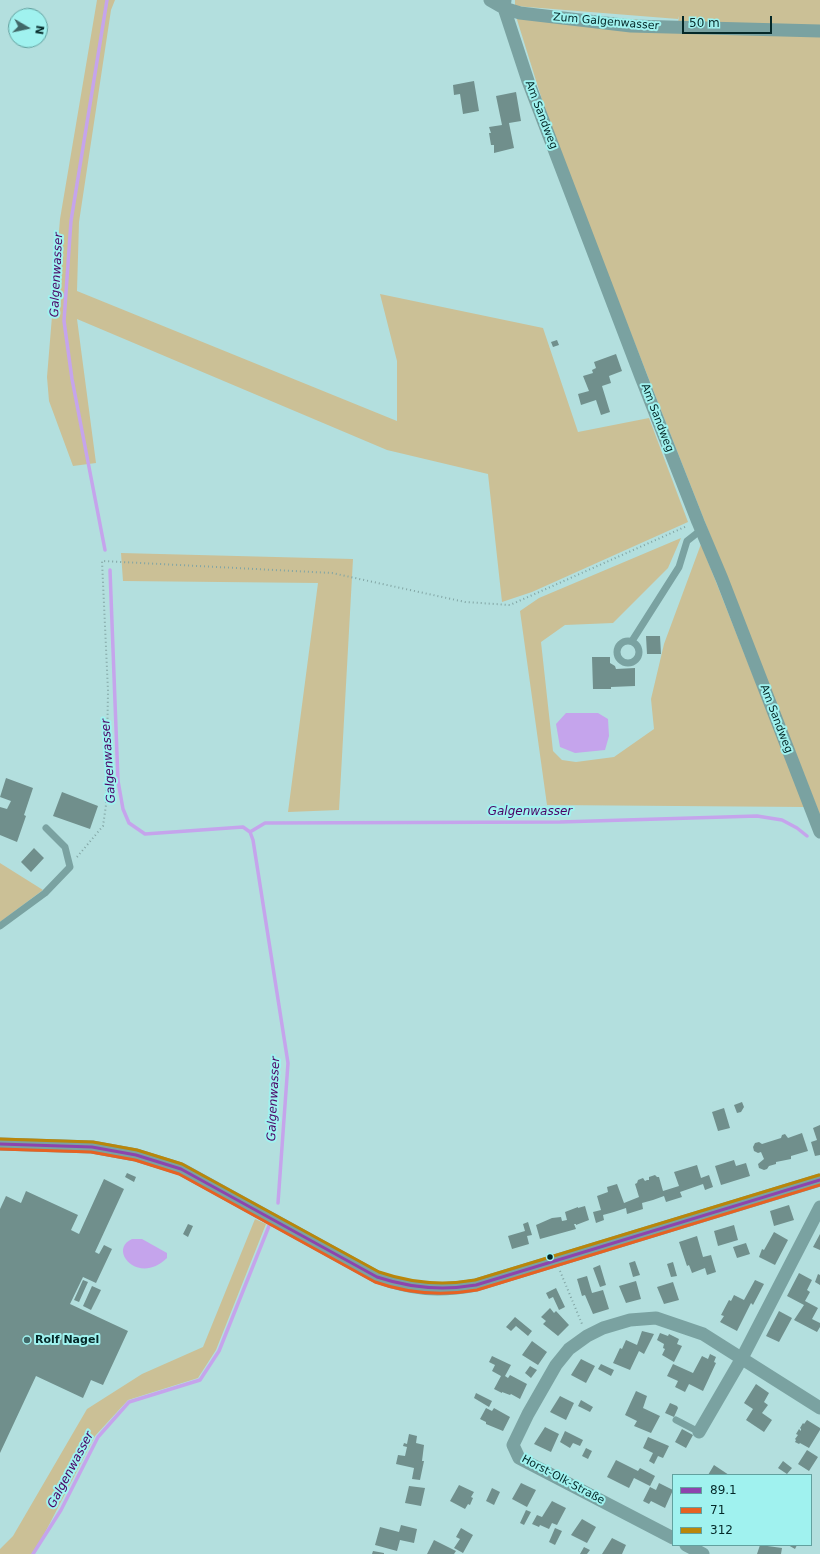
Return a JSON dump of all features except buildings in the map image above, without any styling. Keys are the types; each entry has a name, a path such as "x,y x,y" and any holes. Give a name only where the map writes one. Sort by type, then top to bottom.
{"street":[{"name":"Zum Galgenwasser","path":"490,0 504,4 520,13 631,26 820,31"},
{"name":"Am Sandweg","path":"504,4 531,88 641,378 722,579 820,832"},
{"path":"0,1142 92,1147 136,1155 181,1169 377,1277 408,1287 426,1290 458,1288 495,1280 820,1180"},
{"path":"699,1432 742,1358 820,1207"},
{"name":"Horst-Olk-Straße","path":"672,1537 519,1458 513,1445 531,1408 556,1365 569,1350 587,1336 603,1328 630,1320 656,1318 703,1334 820,1408"},
{"path":"688,1546 704,1554"}],"lane":[{"path":"632,641 679,567 687,541 700,526"},
{"path":"0,926 45,893 70,867 64,847 46,828"},
{"path":"676,1420 699,1432"}],"path":[{"path":"70,867 103,826 106,806 108,691 102,561 332,573 465,602 510,605 700,526"},
{"path":"556,1260 587,1336"}],"shaded area":[{"path":"97,0 115,0 111,10 79,222 77,291 397,421 397,361 380,294 543,328 578,432 649,418 688,522 532,592 502,602 488,474 387,450 77,319 96,463 73,466 49,401 47,377 60,219"},
{"path":"515,0 820,0 820,815 553,135 514,10 678,23 679,16 678,19 515,6"},
{"path":"681,538 668,568 613,623 565,625 541,642 553,751 562,760 576,762 614,757 654,729 651,699 664,644 701,544 805,807 547,805 520,611 539,598"},
{"path":"121,553 353,559 339,810 288,812 318,583 123,581"},
{"path":"566,713 598,713 608,719 609,736 605,750 575,753 560,747 556,724"},
{"path":"0,863 43,890 0,922"},
{"path":"255,1219 266,1224 216,1350 198,1378 128,1400 95,1436 34,1554 0,1554 0,1549 13,1536 87,1409 142,1374 203,1347"},
{"path":"132,1239 142,1239 167,1253 167,1258 156,1266 146,1268 137,1267 130,1263 125,1257 123,1251 125,1244"}],"waterway":[{"name":"Galgenwasser","path":"105,550 72,379 64,321 71,221 107,0"},
{"name":"Galgenwasser","path":"110,570 118,781 123,809 129,823 145,834 243,827 250,832 253,840 288,1063 278,1203"},
{"name":"Galgenwasser","path":"250,832 265,823 560,822 757,816 782,820 797,828 807,836"},
{"name":"Galgenwasser","path":"33,1554 61,1510 98,1437 129,1402 200,1380 219,1351 269,1226"}],"transit line":[{"name":"312","path":"0,1139 93,1142 137,1150 182,1164 379,1272 403,1279 438,1283 475,1280 819,1175"},
{"name":"89.1","path":"0,1144 92,1147 136,1155 181,1169 377,1277 401,1284 438,1288 476,1285 820,1180"},
{"name":"71","path":"0,1149 91,1152 135,1160 179,1174 375,1282 400,1289 426,1293 451,1293 477,1290 820,1185"}],"place":[{"name":"Rolf Nagel","path":"27,1340"}]}
